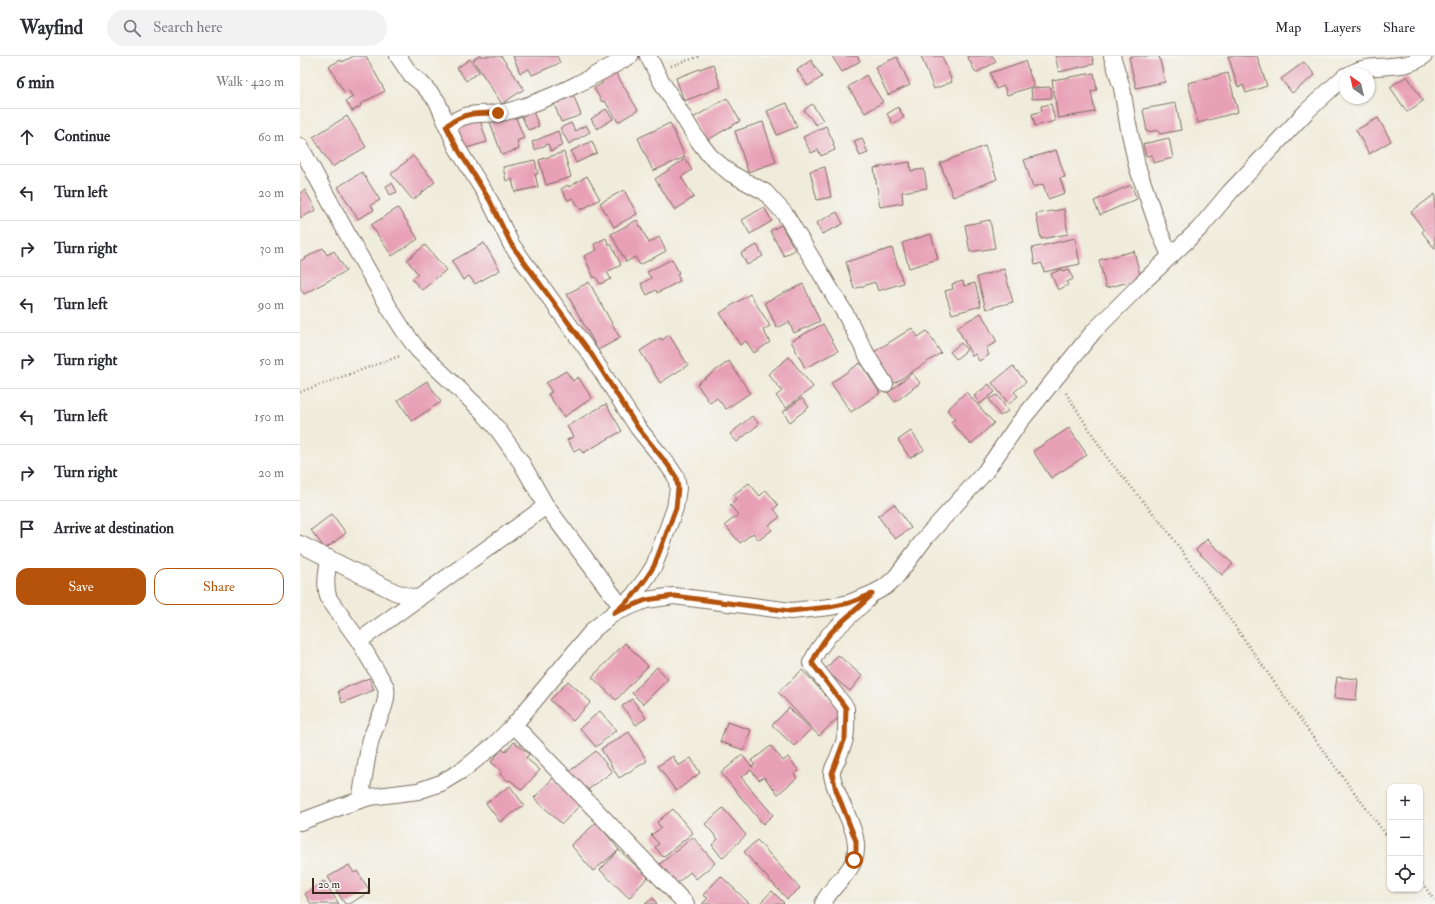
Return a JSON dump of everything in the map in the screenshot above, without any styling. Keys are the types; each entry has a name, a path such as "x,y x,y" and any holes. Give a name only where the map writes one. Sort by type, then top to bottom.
{"street":[{"path":"300,822 370,797 418,791 441,783 464,769 494,745 514,725 593,630 633,596 654,566 676,508 678,488 676,477 638,428 592,355 511,244 490,201 462,157 446,126 437,101 421,83 410,74 398,56"},
{"path":"446,126 461,116 508,111 553,96 630,56"},
{"path":"648,56 661,81 697,139 710,156 730,173 765,192 785,214 885,384"},
{"path":"1112,56 1122,88 1137,166 1159,230 1170,256"},
{"path":"1372,68 1395,66 1414,62 1424,56"},
{"path":"823,904 854,860 856,841 836,790 832,773 845,738 846,708 812,663 818,650 829,635 872,594 896,577 926,537 985,472 1019,423 1094,331 1199,229 1230,192 1307,111 1339,82"},
{"path":"300,146 351,241 390,309 418,350 482,411 498,431 521,462 546,506 618,610"},
{"path":"359,641 546,506"},
{"path":"300,544 395,592 418,599"},
{"path":"329,558 326,582 329,599 359,641 386,687 387,693 371,739 360,800"},
{"path":"618,610 646,600 674,596 790,611 830,607 849,603 872,594"},
{"path":"514,725 686,904"}],"path":[{"path":"661,81 671,65 700,56"},
{"path":"300,392 418,350"},
{"path":"1056,378 1108,460 1167,530 1310,732 1387,836"},
{"path":"1423,884 1434,900"}],"building":[{"path":"354,56 366,56 385,91 360,104 361,106 352,111 346,101 353,97 348,90 344,92 329,66"},
{"path":"479,56 501,56 524,89 502,104 473,60"},
{"path":"513,56 557,56 560,63 532,75 529,69 520,73"},
{"path":"832,56 857,56 860,61 842,72"},
{"path":"921,56 942,56 952,82 934,89"},
{"path":"967,56 993,56 996,62 976,73"},
{"path":"1055,56 1092,56 1094,64 1059,72"},
{"path":"1159,56 1165,82 1136,88 1129,57"},
{"path":"1228,56 1257,56 1267,86 1246,93 1243,85 1238,87"},
{"path":"897,57 910,85 888,95 875,67"},
{"path":"470,59 479,72 466,81 457,68"},
{"path":"811,60 822,77 808,86 797,70"},
{"path":"1025,61 1034,86 1007,95 1004,86 996,89 990,73"},
{"path":"1304,62 1315,75 1292,93 1281,79"},
{"path":"713,64 721,87 684,101 676,78"},
{"path":"614,70 638,110 618,122 605,101 602,102 594,88 603,83 600,79"},
{"path":"1094,73 1097,90 1091,91 1095,112 1058,118 1052,80"},
{"path":"1228,73 1238,112 1198,123 1188,83"},
{"path":"866,75 883,102 865,113 848,87"},
{"path":"1407,76 1423,101 1407,112 1390,87"},
{"path":"1051,87 1052,98 1032,99 1031,88"},
{"path":"573,94 581,115 561,122 553,101"},
{"path":"727,98 740,121 706,141 693,118"},
{"path":"787,103 797,127 777,135 767,111"},
{"path":"1176,103 1181,130 1160,134 1159,130 1147,132 1143,109"},
{"path":"812,104 823,120 816,125 804,110"},
{"path":"1051,104 1055,121 1035,126 1032,114 1042,111 1041,106"},
{"path":"530,105 539,126 528,130 519,110"},
{"path":"898,107 904,117 893,124 887,114"},
{"path":"606,109 613,119 597,129 591,119"},
{"path":"514,113 524,138 517,141 519,149 502,155 490,122"},
{"path":"347,116 366,147 332,167 313,137"},
{"path":"479,117 487,142 463,149 455,124"},
{"path":"1378,118 1391,141 1369,154 1356,130"},
{"path":"763,122 776,162 748,172 735,131"},
{"path":"571,123 575,131 586,125 590,132 569,144 560,128"},
{"path":"670,123 685,157 653,171 638,138"},
{"path":"826,126 834,143 835,150 821,156 818,150 811,153 803,137"},
{"path":"558,131 563,145 551,151 548,144 535,150 532,142"},
{"path":"862,138 868,153 860,156 854,141"},
{"path":"1169,138 1173,158 1153,163 1152,155 1146,156 1143,144"},
{"path":"592,141 597,153 576,163 571,151"},
{"path":"985,146 997,179 953,197 940,163"},
{"path":"1056,150 1065,177 1060,178 1065,193 1048,199 1043,184 1033,187 1024,160"},
{"path":"564,152 571,177 546,185 539,160"},
{"path":"413,156 435,182 413,200 391,174"},
{"path":"685,159 692,170 681,177 694,197 675,210 655,179"},
{"path":"535,160 538,174 535,174 538,187 515,192 512,179 506,181 503,167"},
{"path":"910,162 911,171 924,169 927,188 902,192 903,203 880,207 874,168"},
{"path":"825,167 831,197 817,200 810,171"},
{"path":"362,172 380,200 371,205 374,210 358,219 338,187"},
{"path":"587,176 600,199 581,210 573,198 568,200 561,189 568,185 569,187"},
{"path":"392,183 397,192 390,195 386,186"},
{"path":"1131,185 1137,199 1100,215 1094,201"},
{"path":"305,190 316,210 300,218 300,193"},
{"path":"624,190 637,214 614,227 600,203"},
{"path":"1435,194 1435,249 1422,232 1424,230 1411,212"},
{"path":"764,207 772,221 750,234 742,220"},
{"path":"398,208 418,239 392,256 371,225"},
{"path":"1064,209 1068,234 1041,239 1036,214"},
{"path":"837,212 843,224 822,234 816,223"},
{"path":"637,220 649,243 659,237 666,251 640,265 635,257 626,262 611,234"},
{"path":"990,220 995,248 970,252 965,225"},
{"path":"781,225 795,250 784,256 770,231"},
{"path":"931,234 938,259 909,268 902,243"},
{"path":"606,238 609,245 611,244 621,265 607,272 611,279 600,284 596,277 594,278 584,256 597,250 594,244"},
{"path":"1075,238 1080,264 1044,272 1042,263 1035,265 1032,248"},
{"path":"484,243 500,270 475,284 469,276 463,280 452,261"},
{"path":"425,245 446,270 422,290 412,279 418,274 407,260"},
{"path":"757,245 763,256 747,265 741,253"},
{"path":"323,248 327,255 334,251 346,271 304,294 300,288 300,261"},
{"path":"892,248 903,283 878,291 875,282 854,289 846,262"},
{"path":"1134,251 1141,279 1106,288 1099,260"},
{"path":"672,259 679,273 677,274 680,281 657,293 656,290 647,295 641,284 651,278 647,272"},
{"path":"1004,269 1013,302 986,309 977,277"},
{"path":"1062,269 1063,271 1069,269 1073,279 1067,282 1068,285 1058,290 1051,274"},
{"path":"963,281 964,286 975,283 981,306 952,314 945,291 953,289 952,284"},
{"path":"589,282 620,338 598,350 567,294"},
{"path":"803,284 820,321 794,333 789,322 777,328 765,302"},
{"path":"750,294 770,326 763,330 770,342 754,353 746,341 740,345 720,313"},
{"path":"981,313 997,342 986,348 989,355 979,361 975,354 972,356 957,327"},
{"path":"823,324 838,351 805,368 791,341"},
{"path":"912,328 918,337 927,331 941,353 893,384 874,352"},
{"path":"669,335 688,365 660,383 640,351 660,338 662,340"},
{"path":"961,343 967,350 956,359 950,352"},
{"path":"789,357 813,387 786,408 776,396 782,391 768,374"},
{"path":"729,361 750,393 726,409 717,398 710,403 697,384"},
{"path":"860,363 880,393 851,412 831,383"},
{"path":"1013,366 1026,382 1014,392 1018,396 1009,404 992,383"},
{"path":"566,371 573,381 578,377 592,398 564,417 548,394 552,392 546,383"},
{"path":"912,373 920,383 895,402 888,393"},
{"path":"427,381 441,402 412,421 398,400"},
{"path":"989,384 995,392 980,404 974,396"},
{"path":"966,392 994,423 971,444 951,422 955,419 947,410"},
{"path":"997,395 1008,411 1000,416 989,399"},
{"path":"802,398 809,407 790,422 783,412"},
{"path":"606,404 622,431 583,453 579,448 574,451 567,440 573,437 567,426"},
{"path":"752,416 759,424 737,442 730,434"},
{"path":"1069,428 1087,455 1051,478 1033,451"},
{"path":"911,431 924,450 910,458 898,440"},
{"path":"749,483 760,496 766,490 778,505 774,509 780,517 769,525 772,530 759,540 753,533 740,543 725,525 738,515 730,505 736,499 733,495"},
{"path":"894,504 911,528 895,539 878,516"},
{"path":"332,514 346,533 325,549 311,530"},
{"path":"1207,539 1233,564 1222,575 1196,550"},
{"path":"625,643 648,666 616,700 592,677"},
{"path":"838,655 862,676 850,691 825,670"},
{"path":"657,667 668,679 643,704 632,693"},
{"path":"802,670 843,713 819,736 778,692"},
{"path":"1337,677 1358,679 1356,700 1334,698"},
{"path":"369,678 374,690 342,703 338,691"},
{"path":"568,681 591,702 573,721 550,700"},
{"path":"632,699 646,718 636,725 622,706"},
{"path":"789,708 811,729 794,746 772,725"},
{"path":"600,711 616,730 596,747 580,728"},
{"path":"727,722 751,730 744,750 720,742"},
{"path":"629,732 647,761 619,778 601,749"},
{"path":"514,742 529,754 526,758 540,770 522,790 500,774 502,771 491,762 502,749 505,752"},
{"path":"771,746 783,761 788,757 799,771 794,774 797,778 778,794 764,777 759,780 751,770 741,777 773,815 763,824 721,773 742,755 752,767 755,765 751,761"},
{"path":"596,751 612,772 581,795 576,779 570,771"},
{"path":"673,756 678,766 691,758 700,773 676,791 658,766"},
{"path":"553,778 581,804 562,824 534,798"},
{"path":"510,786 524,805 500,822 486,803"},
{"path":"723,808 746,835 722,858 712,845 718,839 705,824"},
{"path":"673,809 693,833 663,857 655,847 659,844 651,835 661,828 657,822"},
{"path":"597,822 619,850 593,871 571,845"},
{"path":"693,837 715,863 696,879 690,872 676,884 660,864"},
{"path":"757,840 800,888 787,899 744,852"},
{"path":"619,850 648,877 629,898 600,870"},
{"path":"349,865 354,873 357,871 370,891 350,904 345,904 328,877"},
{"path":"721,876 750,904 702,904 708,898 703,895"},
{"path":"324,881 339,904 311,904 305,894"},
{"path":"772,891 784,903 783,904 759,904"},
{"path":"653,898 657,904 645,904"}],"route":[{"path":"498,113 461,116 446,126 456,146 490,201 511,244 592,355 638,428 676,477 678,488 676,508 654,566 633,596 614,613 646,600 674,596 790,611 830,607 858,601 872,594 829,635 818,650 812,663 846,708 845,738 832,773 836,790 856,841 854,860"}]}
